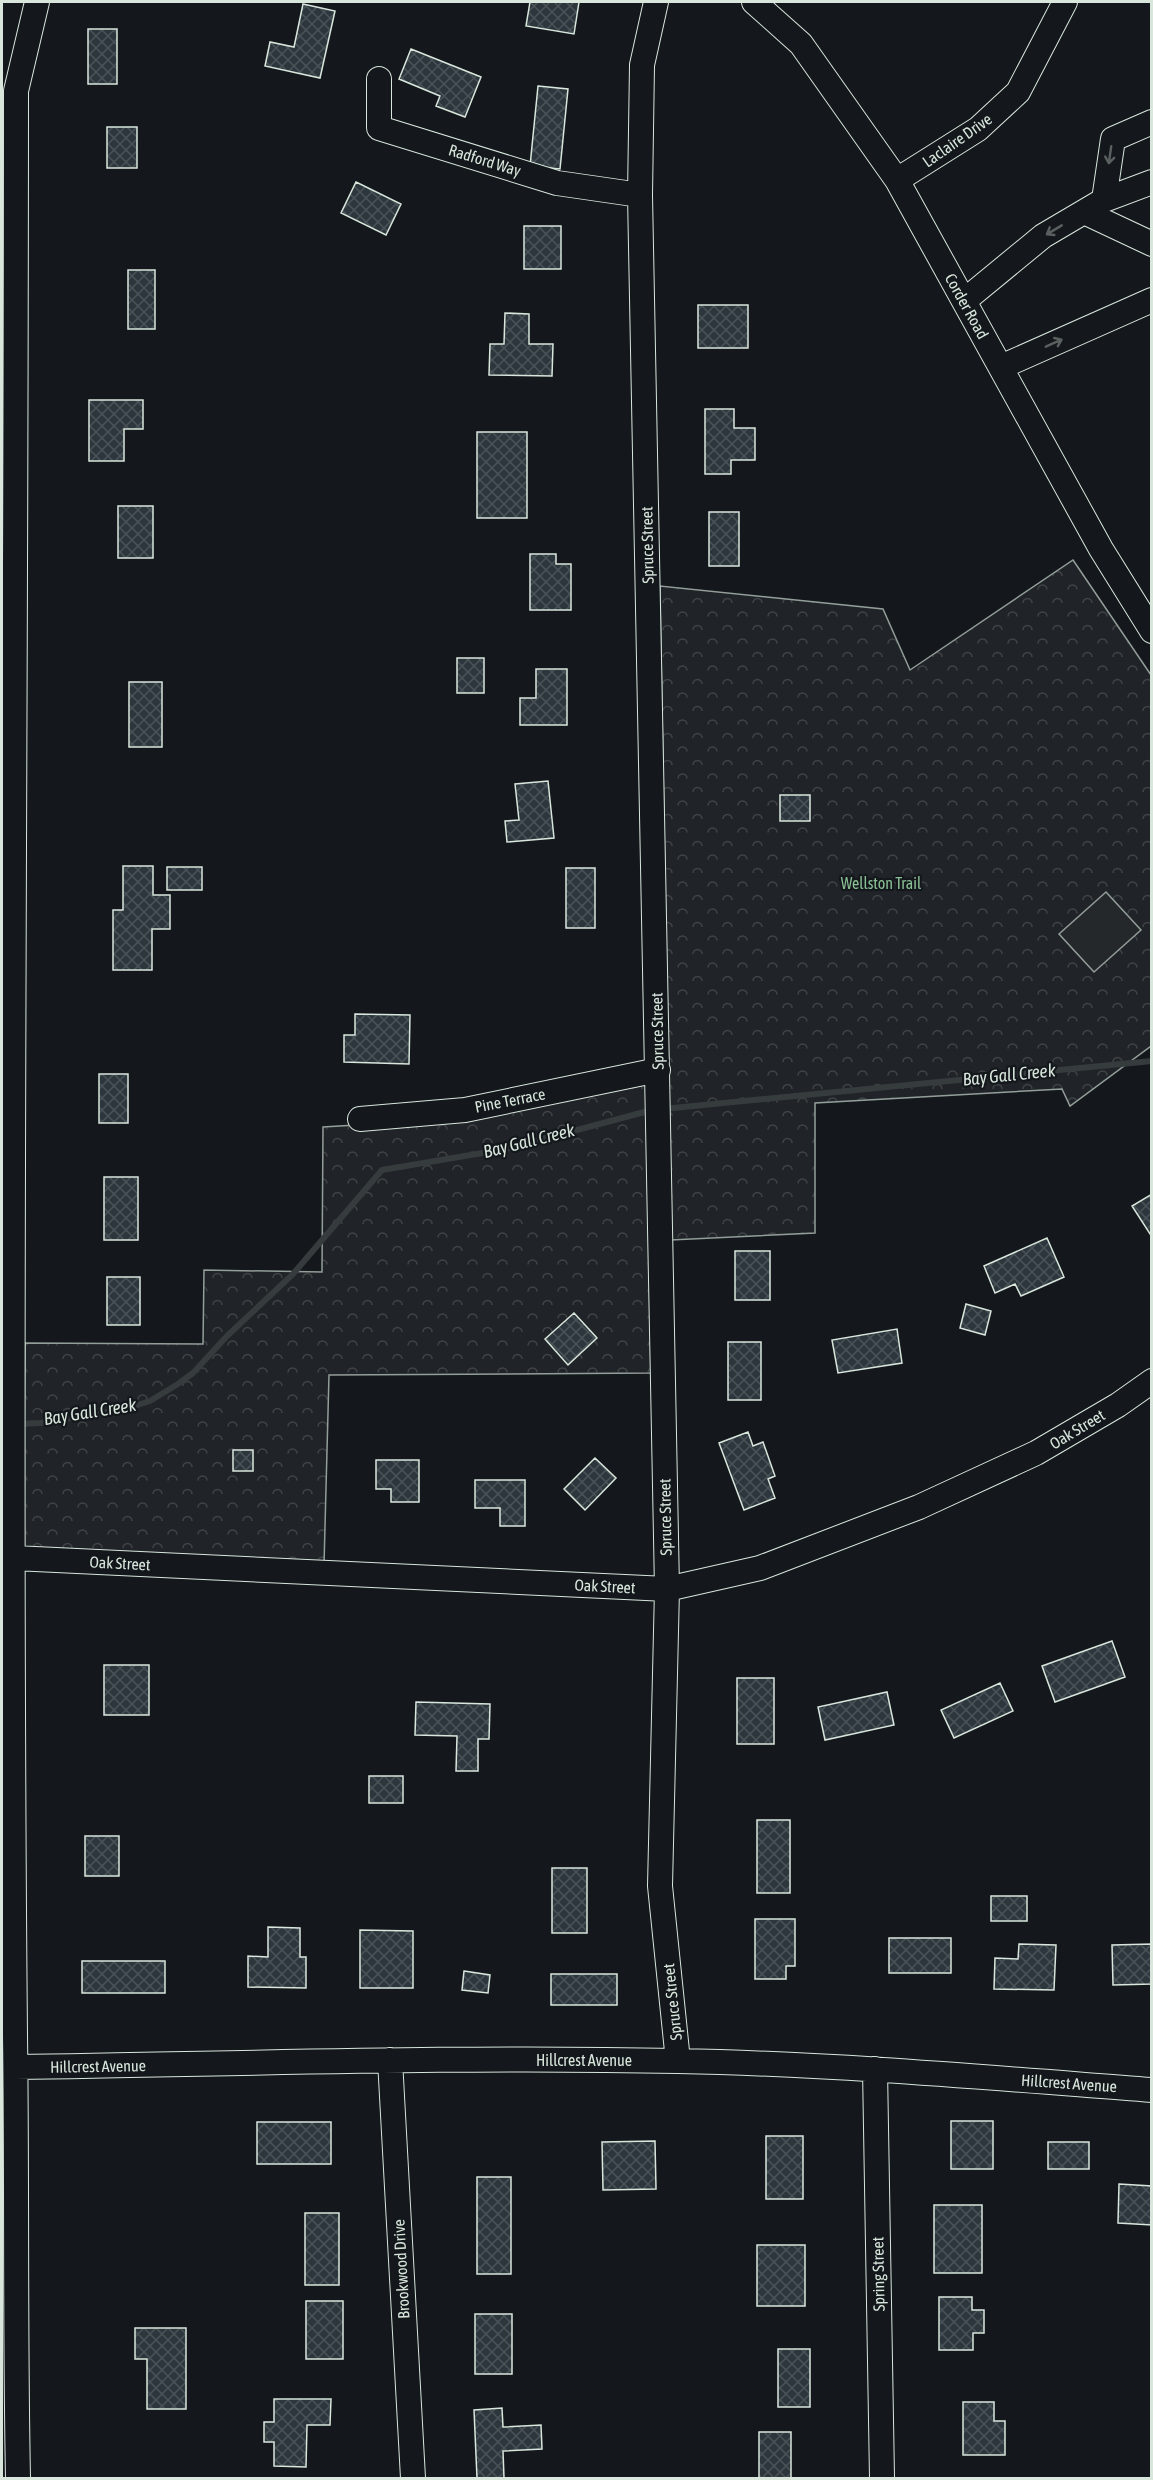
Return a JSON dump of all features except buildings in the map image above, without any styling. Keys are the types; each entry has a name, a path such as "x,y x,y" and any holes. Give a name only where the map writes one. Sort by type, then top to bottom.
{"street":[{"path":"18,2478 8,2318 16,2067 7,1723 14,1558 12,1399 7,1374 9,716 16,91 31,17 37,2"},
{"name":"Spruce Street","path":"656,2 642,65 640,195 667,1589 660,1886 678,2061"},
{"name":"Corder Road","path":"754,2 801,44 897,180 1101,549 1152,631"},
{"name":"Laclaire Drive","path":"897,180 978,129 1018,92 1065,2"},
{"name":"Radford Way","path":"379,79 379,128 558,183 640,195"},
{"path":"1094,206 1113,139 1152,122"},
{"path":"964,300 1043,236 1094,206 1152,182"},
{"path":"1094,206 1152,244"},
{"path":"1001,367 1152,300"},
{"name":"Pine Terrace","path":"360,1119 465,1110 658,1077"},
{"name":"Oak Street","path":"14,1558 667,1589 760,1568 919,1507 1036,1453 1118,1405 1152,1381"},
{"name":"Hillcrest Avenue","path":"16,2067 390,2060 678,2061 875,2069 1152,2090"},
{"name":"Brookwood Drive","path":"390,2060 413,2478"},
{"name":"Spring Street","path":"875,2069 882,2478"}],"green space":[{"name":"Wellston Trail","path":"1073,560 1151,675 1151,1046 1070,1106 1062,1089 815,1103 815,1233 671,1240 660,586 883,609 910,670"},
{"path":"651,1078 652,1373 329,1375 324,1565 23,1551 25,1343 203,1344 204,1270 322,1272 323,1127 473,1118"}],"shaded area":[{"path":"1106,892 1141,930 1094,972 1059,934"}],"waterway":[{"name":"Bay Gall Creek","path":"663,1109 1152,1061"},
{"name":"Bay Gall Creek","path":"16,1424 40,1423 122,1410 150,1401 178,1384 193,1373 227,1336 293,1274 382,1170 506,1149 652,1110"}]}
